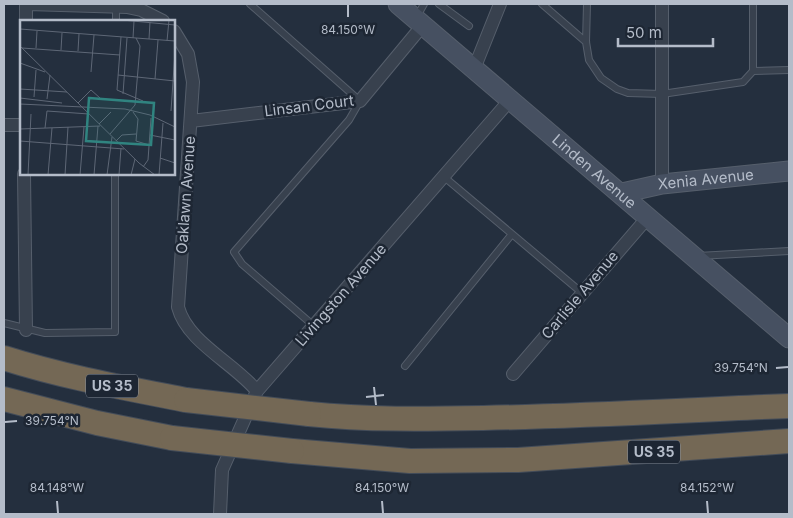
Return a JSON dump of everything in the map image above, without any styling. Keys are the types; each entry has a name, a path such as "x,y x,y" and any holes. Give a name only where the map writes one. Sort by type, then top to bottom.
{"highway":[{"name":"US 35","path":"4,358 38,369 186,400 345,418 530,417 789,406"},
{"name":"US 35","path":"4,399 97,423 172,438 410,461 508,460 789,441"}],"main road":[{"name":"Linden Avenue","path":"398,4 421,16 474,69 622,193 693,256 787,332"},
{"name":"Xenia Avenue","path":"622,193 662,184 789,171"}],"street":[{"path":"26,20 27,4 116,5 141,10 161,20"},
{"path":"474,69 500,4"},
{"path":"662,4 662,184"},
{"name":"Linsan Court","path":"191,121 360,101 421,16"},
{"name":"Oaklawn Avenue","path":"175,33 188,54 192,68 191,121 178,307 190,331 248,380 257,391"},
{"name":"Livingston Avenue","path":"220,514 222,470 257,391 510,100"},
{"path":"4,125 20,125"},
{"path":"24,175 26,330"},
{"name":"Carlisle Avenue","path":"513,374 581,292 648,217"}],"lane":[{"path":"250,4 360,101 349,120 234,252 242,264 314,326"},
{"path":"439,4 469,26"},
{"path":"542,4 586,42"},
{"path":"587,4 586,42 589,60 601,78 609,85 628,93 662,94 744,82 753,71 753,4"},
{"path":"116,5 116,20"},
{"path":"753,71 789,70"},
{"path":"4,323 26,330 45,333 114,332 115,175"},
{"path":"443,176 581,292"},
{"path":"405,366 512,234"},
{"path":"693,256 789,251"}]}
